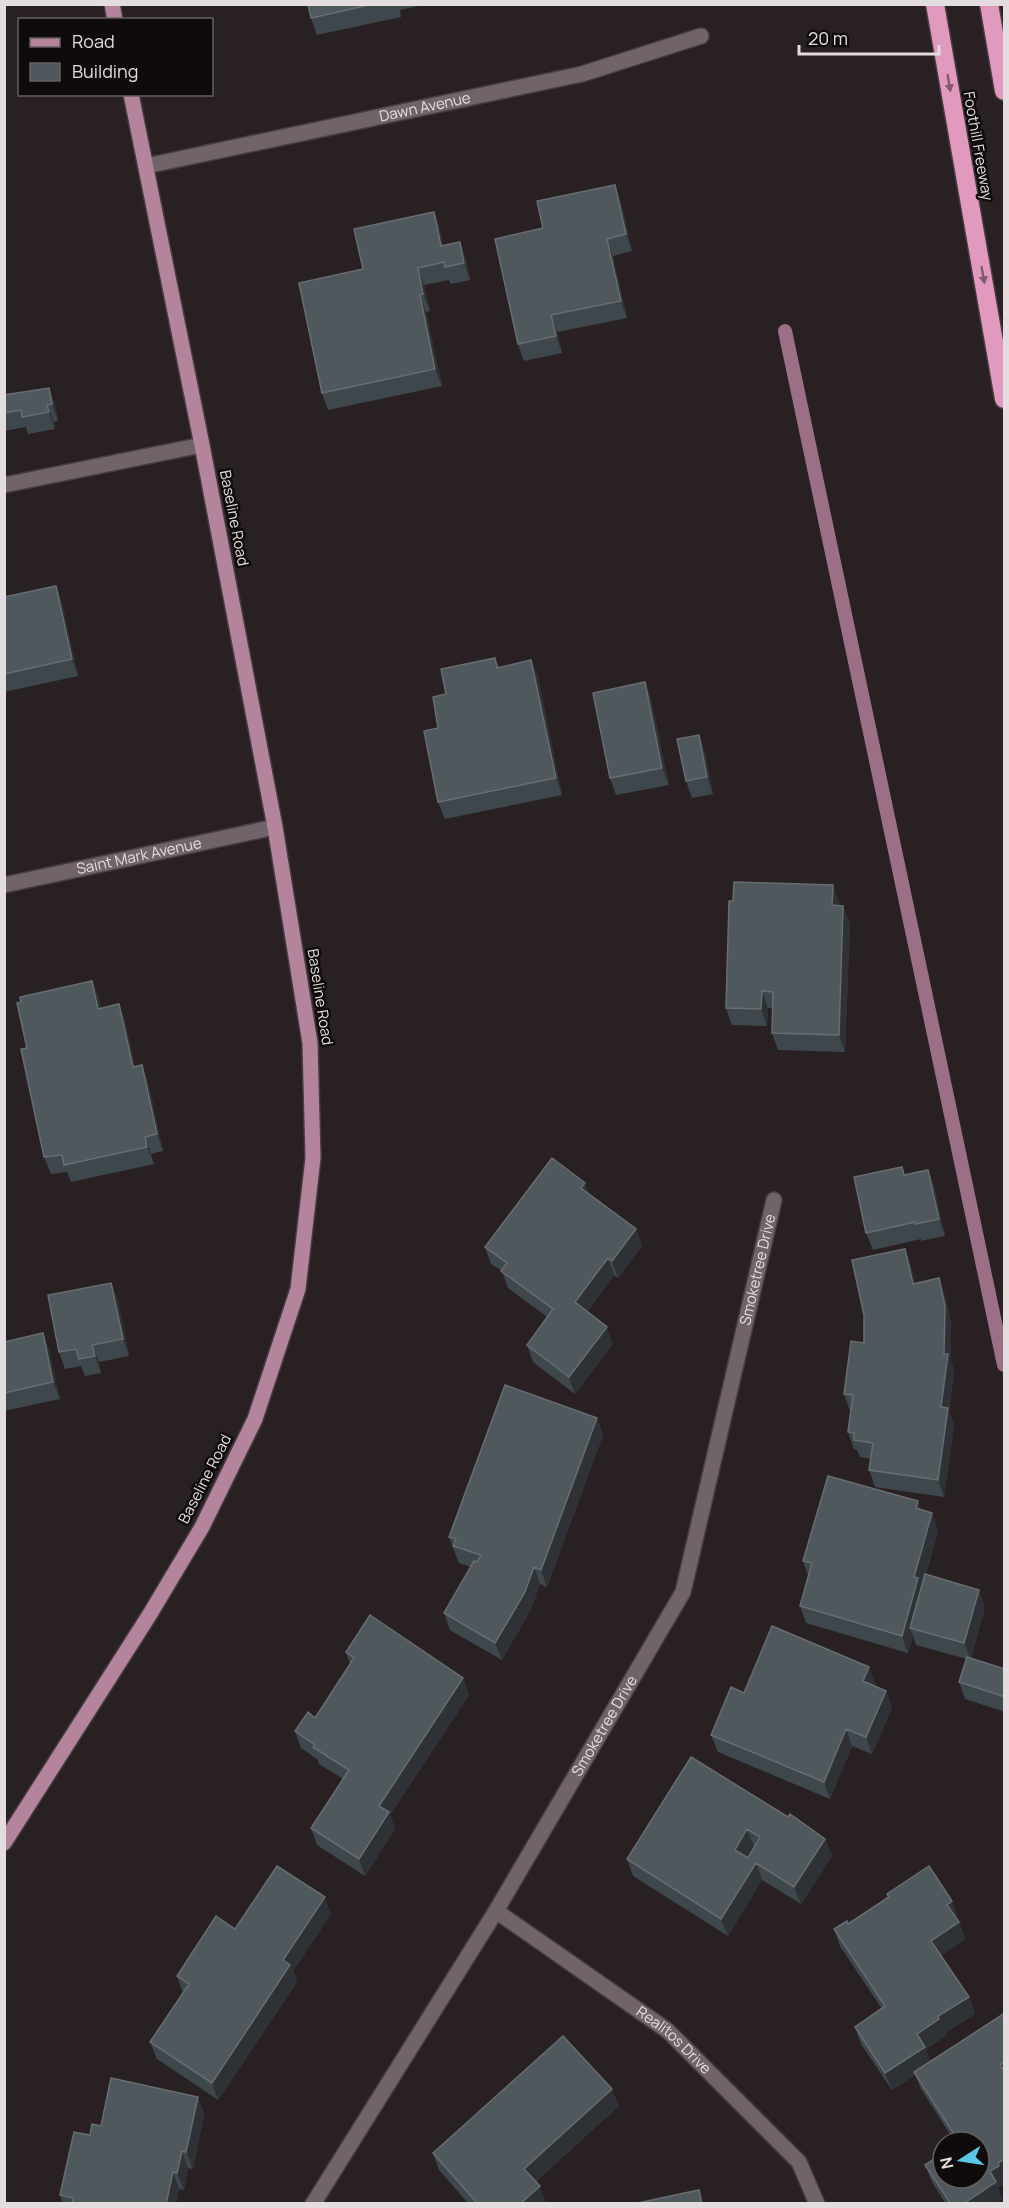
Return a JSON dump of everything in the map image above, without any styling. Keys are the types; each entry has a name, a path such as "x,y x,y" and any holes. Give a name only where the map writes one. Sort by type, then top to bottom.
{"highway":[{"name":"Foothill Freeway","path":"935,4 1005,399"},
{"path":"989,4 1005,91"}],"main road":[{"name":"Baseline Road","path":"4,1843 150,1614 202,1527 255,1419 298,1289 313,1158 310,1043 275,827 202,445 131,96"}],"street":[{"name":"Dawn Avenue","path":"146,166 582,74 701,36"},
{"path":"4,485 202,445"},
{"name":"Saint Mark Avenue","path":"4,885 275,827"},
{"name":"Smoketree Drive","path":"314,2204 496,1911 683,1592 774,1200"},
{"name":"Realitos Drive","path":"496,1911 668,2031 799,2162 817,2204"}],"building":[{"path":"308,4 373,4 311,18"},
{"path":"615,185 626,234 607,239 621,301 551,315 556,336 518,344 495,239 543,228 537,201"},
{"path":"434,212 441,246 460,242 464,263 445,267 444,262 418,268 423,294 420,295 435,369 322,393 299,283 363,269 354,229"},
{"path":"49,388 52,404 47,405 49,412 22,417 21,410 4,413 4,395"},
{"path":"56,586 72,659 4,674 4,597"},
{"path":"495,658 497,668 531,660 556,778 438,802 424,731 438,728 433,697 446,694 441,669"},
{"path":"645,682 662,768 610,778 593,693"},
{"path":"699,735 707,777 686,781 677,739"},
{"path":"734,882 833,885 832,905 843,906 839,1035 772,1033 773,992 762,991 761,1009 726,1008 729,901 733,901"},
{"path":"92,981 98,1009 119,1004 133,1067 142,1065 157,1134 145,1137 147,1147 64,1165 62,1155 44,1157 21,1049 27,1048 17,1003 21,1002 20,997"},
{"path":"552,1158 585,1183 581,1188 636,1229 612,1261 608,1258 575,1302 607,1327 569,1377 527,1345 553,1309 501,1271 507,1263 485,1247"},
{"path":"902,1167 904,1175 928,1170 939,1219 866,1233 854,1177"},
{"path":"905,1249 913,1284 939,1278 945,1306 944,1354 948,1354 941,1407 948,1408 938,1480 869,1470 873,1443 854,1440 854,1433 848,1432 853,1395 844,1394 851,1341 864,1343 864,1315 852,1260"},
{"path":"111,1283 123,1339 92,1345 95,1356 79,1359 76,1349 59,1352 48,1295"},
{"path":"43,1333 53,1382 4,1393 4,1342"},
{"path":"505,1385 597,1418 541,1570 534,1567 525,1592 495,1643 444,1613 474,1561 477,1562 481,1555 453,1546 456,1539 449,1537"},
{"path":"828,1476 918,1501 916,1508 932,1513 914,1577 918,1578 902,1636 800,1606 812,1563 803,1561"},
{"path":"925,1574 979,1590 964,1643 910,1628"},
{"path":"370,1615 463,1678 379,1806 389,1812 359,1859 311,1828 349,1770 313,1747 315,1745 295,1731 308,1712 315,1718 354,1658 346,1652"},
{"path":"772,1626 869,1667 863,1681 886,1691 866,1737 846,1729 824,1782 711,1735 731,1687 744,1693"},
{"path":"967,1657 1005,1669 1005,1697 959,1682"},
{"path":"691,1757 788,1817 790,1814 825,1839 794,1887 756,1863 721,1919 627,1859","holes":["747,1829 760,1837 748,1858 735,1850"]},
{"path":"277,1866 325,1897 283,1960 290,1965 212,2083 150,2042 189,1984 177,1976 216,1916 235,1929"},
{"path":"929,1866 952,1901 947,1905 959,1922 931,1941 969,1997 938,2016 939,2019 917,2034 925,2047 885,2073 855,2027 885,2006 834,1929 847,1921 848,1924 889,1897 887,1894"},
{"path":"1005,2013 1005,2062 1000,2065 1005,2072 1005,2159 998,2163 999,2166 991,2170 991,2130 951,2130 914,2072"},
{"path":"563,2036 612,2089 524,2169 540,2186 520,2204 490,2204 489,2202 478,2204 433,2153"},
{"path":"111,2078 198,2097 186,2152 182,2151 177,2173 173,2172 166,2204 72,2204 73,2198 60,2195 74,2132 90,2135 92,2124 101,2126"},
{"path":"931,2161 931,2174 925,2165"},
{"path":"991,2173 996,2182 991,2185"},
{"path":"699,2190 702,2204 633,2204"},
{"path":"942,2190 984,2190 963,2204 951,2204"}],"waterway":[{"path":"785,331 1004,1365"}]}
